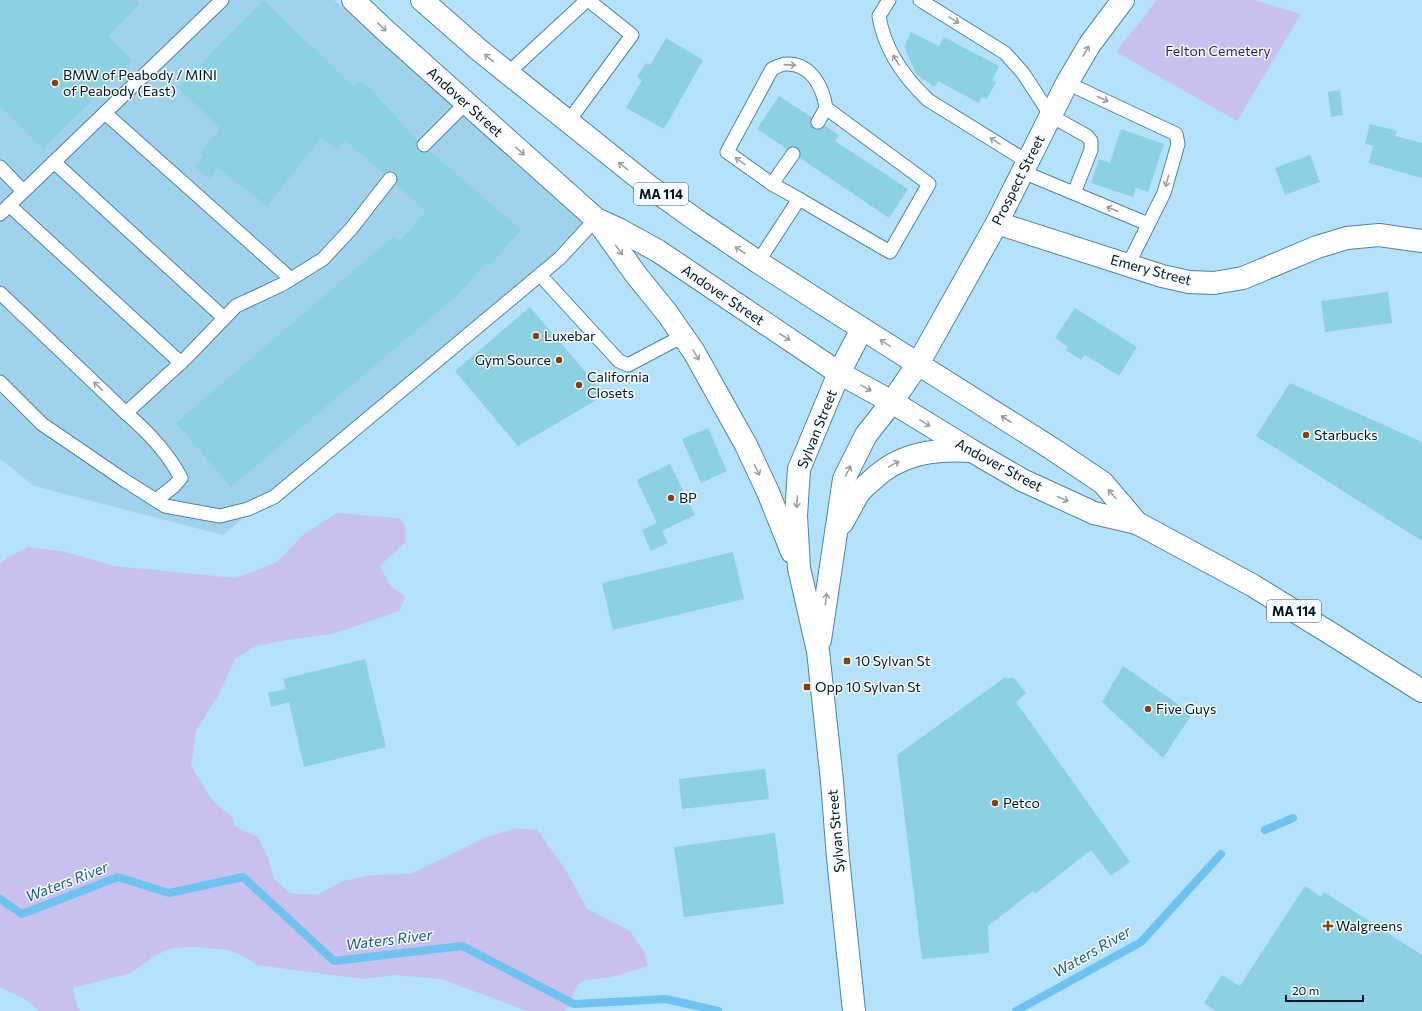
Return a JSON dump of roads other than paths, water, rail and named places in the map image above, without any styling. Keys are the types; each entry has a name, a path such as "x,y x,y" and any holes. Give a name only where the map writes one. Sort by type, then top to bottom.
{"main road":[{"name":"Andover Street","path":"353,0 596,219 618,229 658,251 839,373 892,402 1022,480 1094,513 1137,523 1252,586 1422,691"},
{"name":"Andover Street","path":"422,0 479,50 650,187 758,262 1051,448 1103,483 1137,523"},
{"name":"Prospect Street","path":"892,402 918,364 997,223 1067,83 1116,3"},
{"path":"596,219 637,276 667,313 694,352 746,445 768,492 798,568"},
{"name":"Emery Street","path":"997,223 1162,276 1189,282 1214,283 1244,278 1317,247 1347,238 1379,235 1422,241"},
{"name":"Sylvan Street","path":"854,1011 818,652 798,568 796,516 799,468 839,373 862,329"},
{"name":"Sylvan Street","path":"818,652 844,479 866,435 892,402"},
{"path":"835,536 860,492 879,472 896,462 925,452 947,450 972,451"}],"lane":[{"path":"508,73 587,0 632,35 568,122"},
{"path":"889,0 879,16 881,30 893,55 906,76 928,100 1025,167 1074,193 1148,224"},
{"path":"920,0 1005,52 1022,72 1051,116 1087,136 1091,141 1091,150 1074,193"},
{"path":"181,363 5,209 215,2"},
{"path":"818,122 826,108 824,96 820,86 813,76 799,66 786,64 772,69 727,152 772,184 890,252 930,184 826,108"},
{"path":"1067,83 1176,134 1178,144 1164,193 1128,265"},
{"path":"424,146 466,103"},
{"path":"105,112 291,279"},
{"path":"772,184 793,154"},
{"path":"54,162 224,318"},
{"path":"0,167 23,191"},
{"path":"126,413 181,363 236,306 291,279 323,259 351,229 390,179"},
{"path":"758,262 799,200"},
{"path":"0,382 42,424 165,506 220,516 248,509 274,497 560,258 596,219"},
{"path":"540,275 619,361 628,365 683,336"},
{"path":"0,293 144,429 175,467 180,478 174,486 156,500"}],"waterway":[{"name":"Waters River","path":"1265,830 1293,818"},
{"name":"Waters River","path":"1016,1011 1141,942 1221,854"},
{"name":"Waters River","path":"0,899 22,914 118,877 169,893 243,877 334,961 462,946 574,1004 666,999 718,1011"}],"place":[{"name":"BMW of Peabody / MINI of Peabody (East)","path":"55,83"},
{"name":"Luxebar","path":"536,336"},
{"name":"Gym Source","path":"559,360"},
{"name":"California Closets","path":"579,385"},
{"name":"Starbucks","path":"1306,435"},
{"name":"BP","path":"671,498"},
{"name":"10 Sylvan St","path":"847,661"},
{"name":"Opp 10 Sylvan St","path":"807,687"},
{"name":"Five Guys","path":"1148,709"},
{"name":"Petco","path":"995,803"},
{"name":"Walgreens","path":"1328,926"}],"park label":[{"name":"Felton Cemetery","path":"1218,51"}]}
